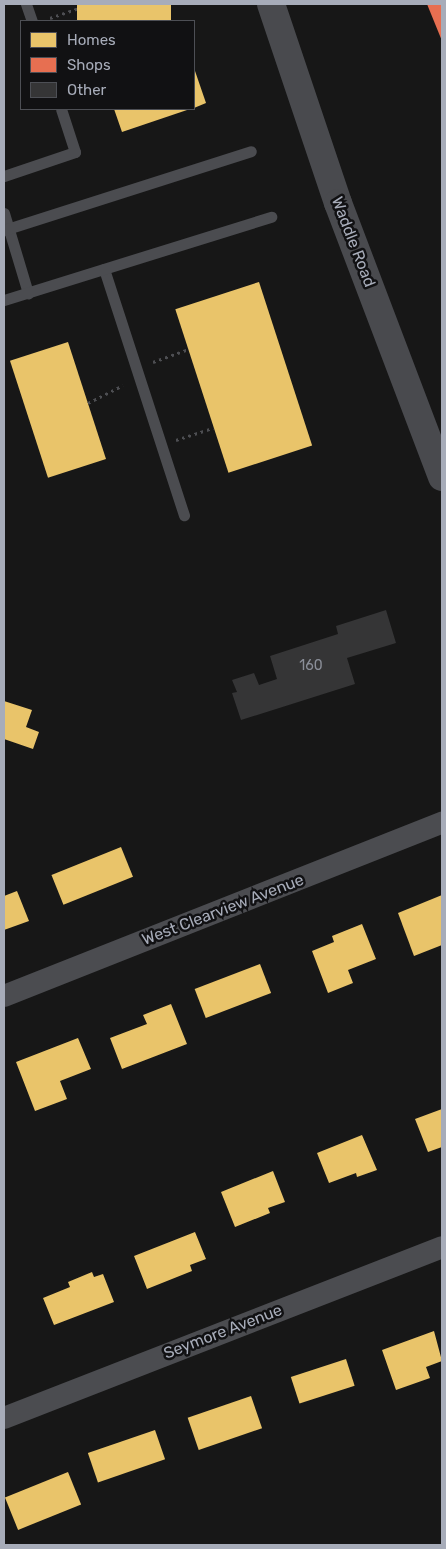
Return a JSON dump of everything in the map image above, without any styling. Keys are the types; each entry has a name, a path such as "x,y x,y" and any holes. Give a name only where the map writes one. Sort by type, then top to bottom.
{"main road":[{"name":"Waddle Road","path":"271,4 338,203 442,477"}],"street":[{"name":"West Clearview Avenue","path":"4,996 442,824"},
{"name":"Seymore Avenue","path":"4,1418 442,1247"}],"lane":[{"path":"26,4 32,20"},
{"path":"4,176 75,152 61,110"},
{"path":"6,229 251,152"},
{"path":"4,213 6,229 28,293"},
{"path":"4,300 271,217"},
{"path":"104,269 184,515"}],"path":[{"path":"47,19 78,8"},
{"path":"88,403 138,373 188,349"},
{"path":"161,444 213,428"}],"building: Homes":[{"path":"77,4 171,4 171,20 77,20"},
{"path":"195,71 206,103 195,108"},
{"path":"114,110 187,110 122,132"},
{"path":"259,282 312,446 228,473 175,309"},
{"path":"68,342 106,459 48,478 10,361"},
{"path":"4,701 32,710 26,727 39,732 33,749 4,739"},
{"path":"121,847 133,877 63,905 51,875"},
{"path":"17,891 29,921 4,930 4,896"},
{"path":"442,895 442,945 414,956 398,913"},
{"path":"362,924 376,959 348,970 353,983 328,993 312,951 334,942 332,936"},
{"path":"260,964 271,993 206,1018 195,989"},
{"path":"171,1004 187,1044 122,1069 110,1038 147,1024 143,1015"},
{"path":"78,1038 91,1069 60,1081 67,1099 35,1111 16,1062"},
{"path":"442,1109 442,1147 428,1152 415,1119"},
{"path":"362,1135 377,1170 357,1177 356,1173 329,1183 317,1153"},
{"path":"273,1171 285,1202 268,1208 270,1213 235,1227 221,1192"},
{"path":"195,1232 206,1259 190,1265 192,1271 147,1289 134,1256"},
{"path":"92,1272 94,1277 103,1274 114,1302 54,1325 43,1298 70,1287 68,1282"},
{"path":"434,1331 442,1361 426,1367 430,1378 396,1390 382,1350"},
{"path":"346,1359 355,1386 299,1404 291,1377"},
{"path":"251,1396 262,1428 199,1450 188,1418"},
{"path":"155,1430 165,1459 98,1482 88,1453"},
{"path":"68,1472 81,1504 18,1530 5,1497"}],"building: Shops":[{"path":"427,4 442,4 442,41"}],"building: Other":[{"path":"386,610 396,643 347,658 355,684 241,720 232,693 237,692 232,680 254,673 259,685 277,679 270,656 338,634 336,626"}]}
